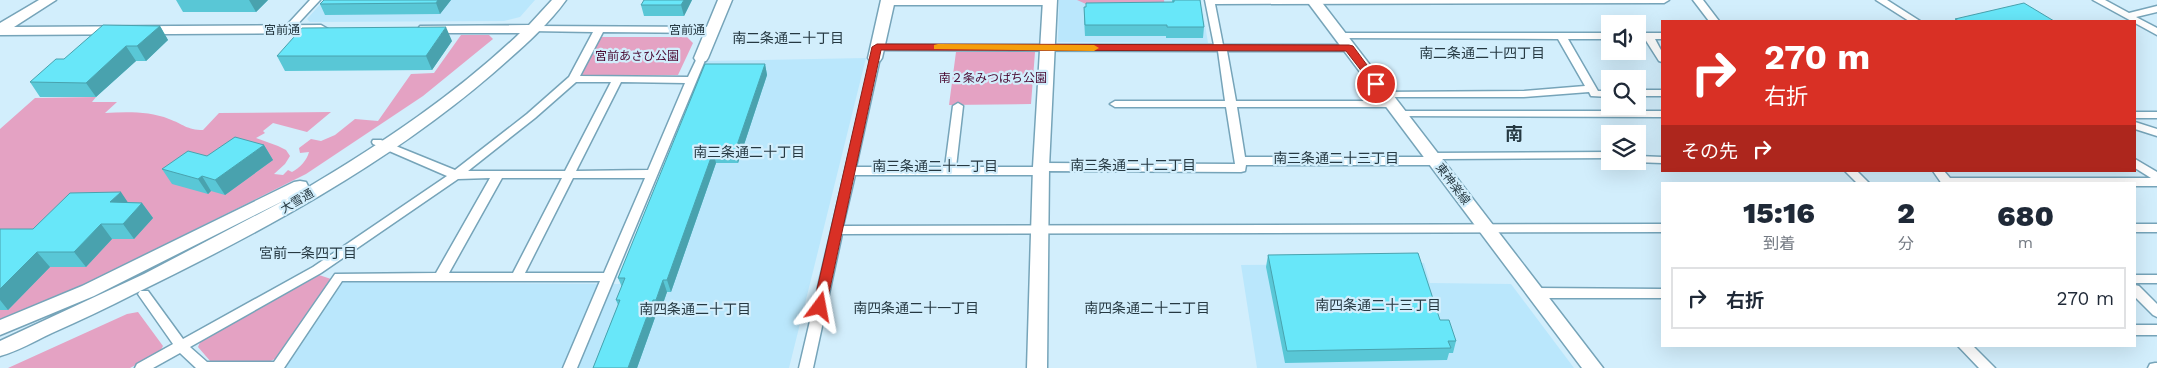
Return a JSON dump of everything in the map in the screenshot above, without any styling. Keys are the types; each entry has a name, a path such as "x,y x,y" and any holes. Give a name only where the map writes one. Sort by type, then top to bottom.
{"street":[{"path":"0,22 38,0"},
{"path":"0,30 49,0"},
{"path":"288,30 315,0"},
{"name":"大雪通","path":"526,29 547,0"},
{"name":"大雪通","path":"0,339 91,300 183,254 268,209 377,145 486,72 526,29 559,0"},
{"path":"570,368 726,0"},
{"name":"東神楽線","path":"1313,0 1593,368"},
{"path":"850,171 1241,168 1221,48 1210,1 1664,0"},
{"path":"1698,0 1713,20"},
{"path":"1881,0 1913,20"},
{"path":"2098,0 2134,20"},
{"path":"806,368 888,1 1050,1 1041,169 1037,368"},
{"path":"2127,16 2157,9"},
{"path":"2136,21 2157,32"},
{"name":"宮前通","path":"408,29 713,30"},
{"name":"宮前通","path":"0,30 332,30"},
{"path":"142,368 317,270 456,175 531,116 573,79 600,30"},
{"path":"1561,36 1592,90 1595,94 1601,94"},
{"path":"876,52 1046,48 1221,48 1345,42 1601,36"},
{"path":"1646,36 1661,36"},
{"path":"1646,40 1661,58"},
{"path":"573,79 692,80"},
{"path":"517,277 617,80"},
{"path":"1392,104 1554,90 1592,90"},
{"path":"1646,93 1661,93"},
{"path":"1115,104 1392,104 1661,114"},
{"path":"950,171 958,106"},
{"path":"2136,116 2157,115"},
{"path":"2136,125 2157,133"},
{"path":"0,328 88,291 184,246 377,145 456,175 652,174"},
{"name":"大雪通","path":"0,349 164,273 244,231 342,175 377,145"},
{"path":"1240,161 1601,155"},
{"path":"1646,160 1661,160"},
{"path":"2136,164 2157,177"},
{"path":"1851,172 1862,182"},
{"path":"1939,172 1947,182"},
{"path":"0,358 144,294 247,234 342,175"},
{"path":"440,277 498,175"},
{"path":"2136,182 2157,182"},
{"path":"837,230 1661,228"},
{"path":"2136,228 2157,228"},
{"path":"317,270 339,277 609,277"},
{"path":"144,294 182,347 204,368 278,368 339,277"},
{"path":"2136,279 2157,279"},
{"path":"2136,290 2157,312"},
{"path":"1537,294 1661,294"},
{"path":"2136,330 2157,330"},
{"path":"1965,347 1988,368"}],"shaded area":[{"path":"324,0 535,0 520,17 504,21 310,22 307,19"},
{"path":"1059,0 1201,0 1208,43 1058,42"},
{"path":"866,58 789,368 285,368 341,282 620,284 705,61"},
{"path":"1424,263 1430,283 1511,284 1574,368 1257,368 1241,265"}],"green space":[{"path":"1077,0 1164,0 1165,8 1086,4"},
{"path":"461,35 489,35 493,39 423,96 306,174 43,305 0,323 0,129 35,98 96,97 92,102 117,102 105,113 145,113 161,116 198,130 203,130 219,113 331,112 307,132 273,123 263,131 265,133 256,138 286,150 290,156 285,164 274,174 283,175 288,170 292,172 303,164 309,152 300,153 299,148 311,139 321,141 335,135 355,119 378,121 411,74 434,73"},
{"name":"宮前あさひ公園","path":"601,37 687,37 693,43 678,75 581,76"},
{"name":"南２条みつばち公園","path":"956,52 1035,52 1031,104 949,105"},
{"path":"319,275 331,279 277,358 266,363 211,362 198,347 201,340"},
{"path":"138,312 163,346 160,352 130,368 8,368 127,314"}],"building":[{"path":"324,0 438,0 436,3 320,4"},
{"path":"644,0 684,0 681,5 641,5"},
{"path":"1174,0 1200,0 1204,27 1085,25 1084,7 1086,7 1086,3 1174,2"},
{"path":"2024,3 2052,20 1957,20 1955,19"},
{"path":"103,25 160,26 137,46 126,46 86,83 30,82 56,59 64,59"},
{"path":"446,27 426,56 277,56 302,28"},
{"path":"705,64 765,64 735,151 713,152 667,280 663,280 656,300 653,300 628,368 593,368 620,300 616,300 625,278 618,278"},
{"path":"235,137 264,145 215,180 202,176 198,179 162,169 188,151 207,156"},
{"path":"121,192 110,202 142,203 123,224 101,224 74,252 37,252 0,289 0,229 33,229 70,193"},
{"path":"1418,253 1440,320 1449,320 1456,341 1448,341 1451,348 1287,351 1268,255"}],"slow traffic":[{"path":"938,47 1094,48"}],"district":[{"name":"南二条通二十丁目","path":"788,38"},
{"name":"南二条通二十四丁目","path":"1482,53"},
{"name":"南","path":"1514,133"},
{"name":"南三条通二十丁目","path":"749,152"},
{"name":"南三条通二十三丁目","path":"1336,158"},
{"name":"南三条通二十二丁目","path":"1133,165"},
{"name":"南三条通二十一丁目","path":"935,166"},
{"name":"宮前一条四丁目","path":"308,253"},
{"name":"南四条通二十三丁目","path":"1378,305"},
{"name":"南四条通二十一丁目","path":"916,308"},
{"name":"南四条通二十二丁目","path":"1147,308"},
{"name":"南四条通二十丁目","path":"695,309"}],"route":[{"path":"820,307 877,47 1349,48 1376,84"}]}
